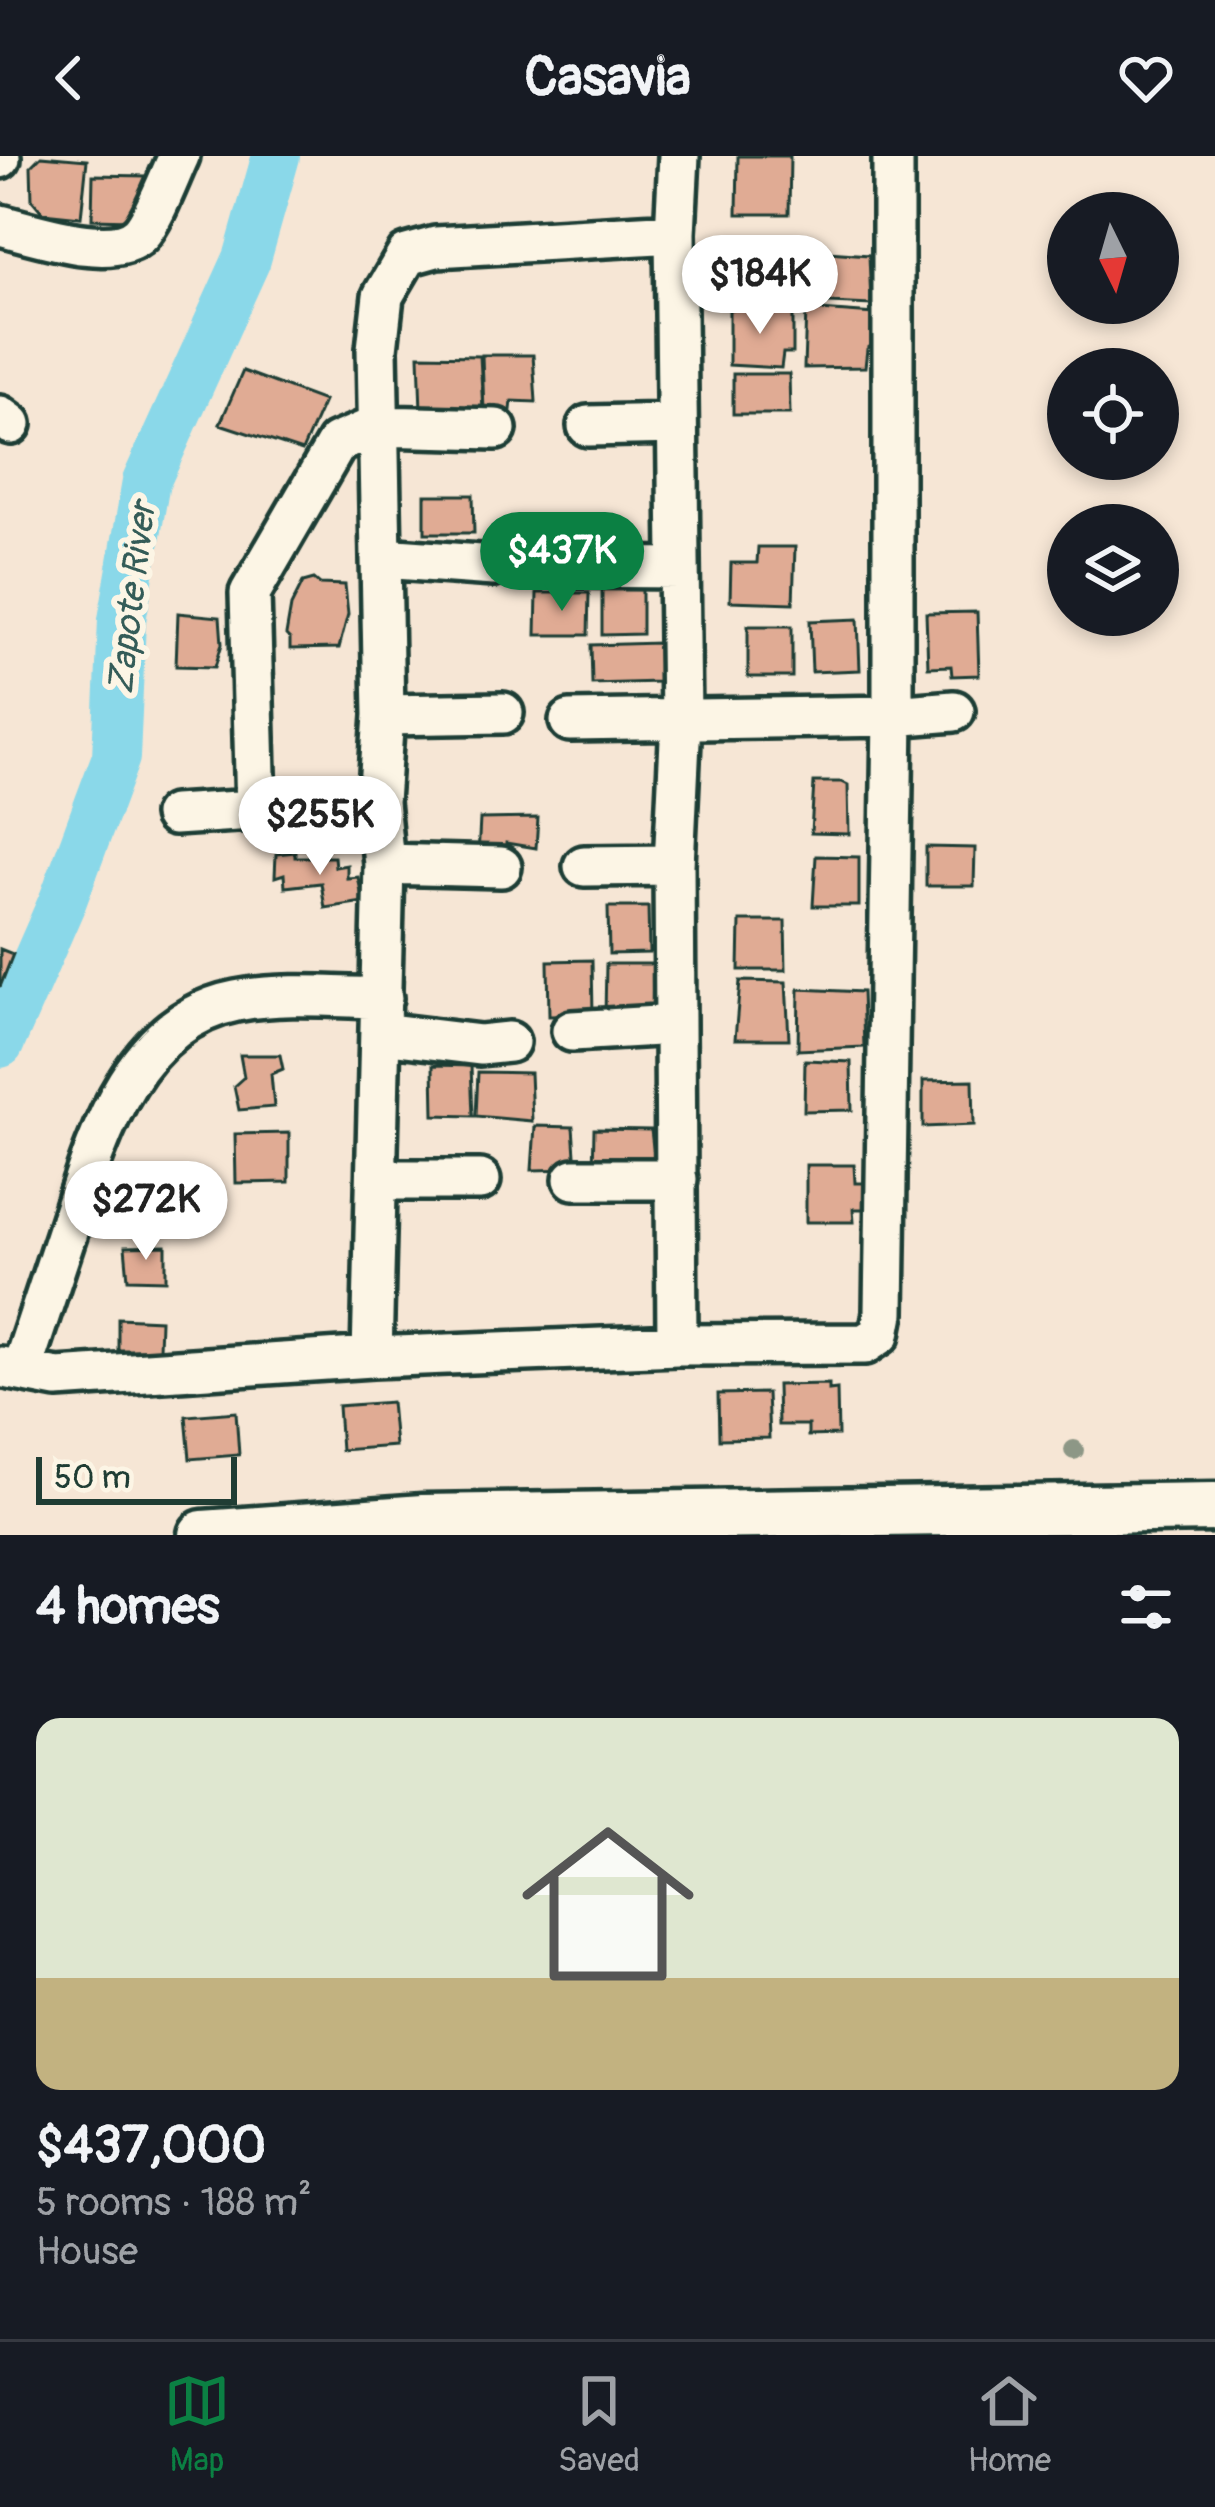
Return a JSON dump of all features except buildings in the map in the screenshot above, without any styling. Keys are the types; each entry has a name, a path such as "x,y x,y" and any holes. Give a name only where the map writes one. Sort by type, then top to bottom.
{"main road":[{"path":"203,1535 423,1520 1215,1507"}],"street":[{"path":"0,226 110,248 129,241 142,233 179,156"},
{"path":"677,1345 674,865 681,720 675,233 679,156"},
{"path":"509,1042 464,1044 381,1015 293,997 234,1001 170,1031 129,1079 101,1135 10,1369 57,1378 372,1357 677,1345 865,1344 880,1334 893,716 892,156"},
{"path":"372,1357 384,864 378,802 384,715 377,426 382,296 407,256 436,247 675,233"},
{"path":"589,426 677,424"},
{"path":"256,810 250,593 337,443 377,426 496,429"},
{"path":"382,558 494,566"},
{"path":"572,567 678,568"},
{"path":"570,721 954,711"},
{"path":"384,715 503,713"},
{"path":"174,815 378,802"},
{"path":"384,864 501,867"},
{"path":"584,866 674,865"},
{"path":"572,1031 675,1025"},
{"path":"574,1179 677,1179"},
{"path":"379,1180 480,1180"}],"waterway":[{"name":"Zapote River","path":"0,1044 63,900 116,757 122,620 146,482 247,259 276,156"}]}
